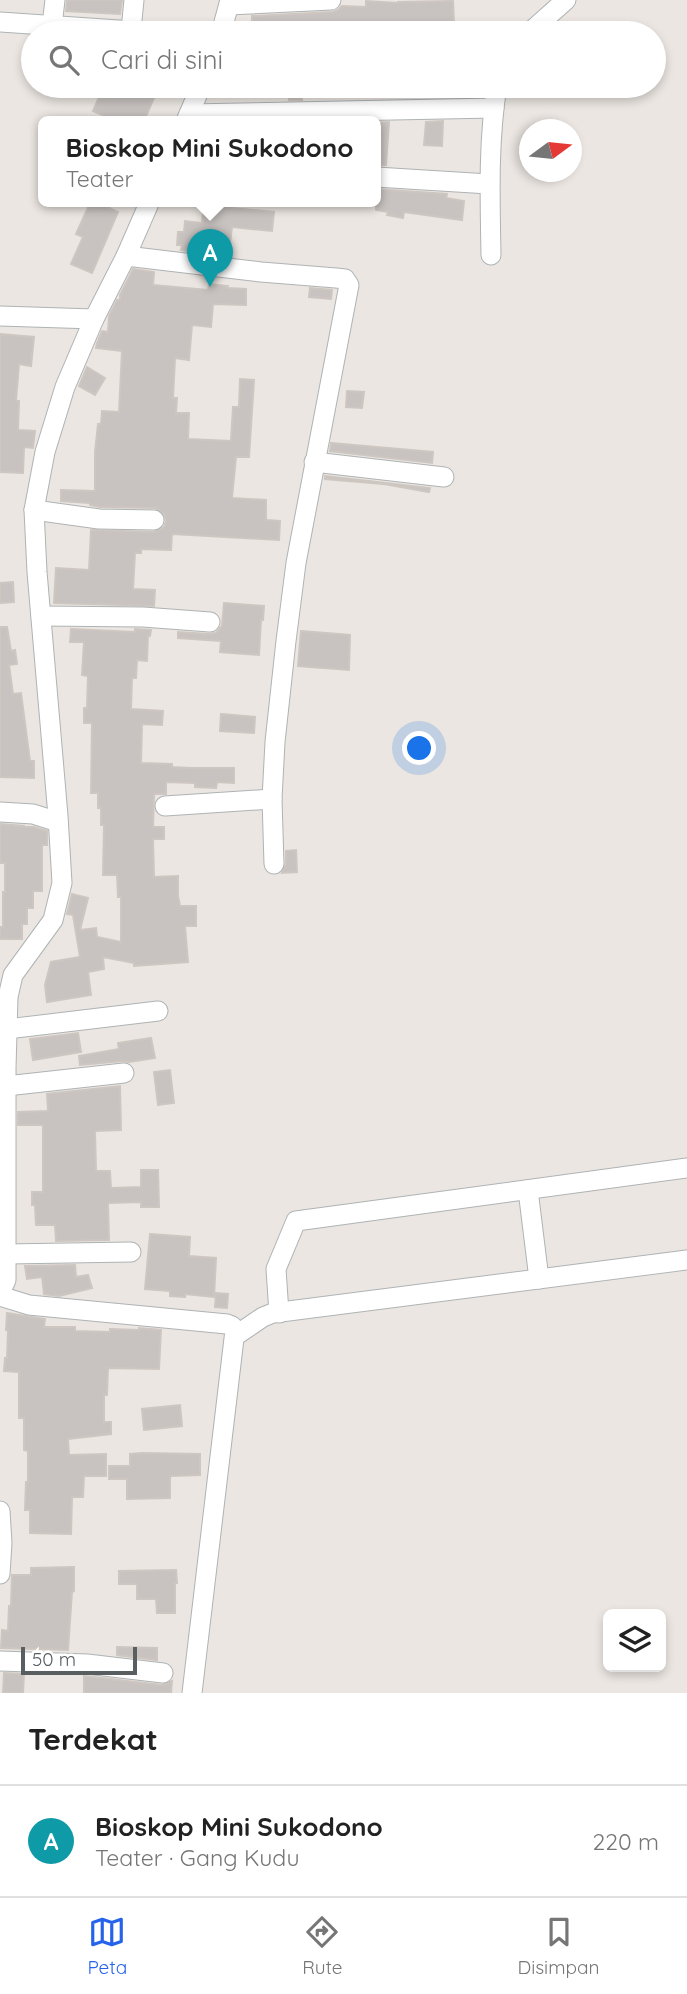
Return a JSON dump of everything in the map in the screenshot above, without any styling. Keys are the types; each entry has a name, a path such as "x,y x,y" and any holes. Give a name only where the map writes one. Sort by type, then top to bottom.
{"street":[{"path":"52,21 55,0"},
{"path":"132,21 134,0"},
{"path":"224,21 230,2 331,0"},
{"path":"542,21 566,0"},
{"path":"0,22 21,23"},
{"path":"187,116 196,98"},
{"path":"491,255 489,184 495,98"},
{"path":"221,116 494,108"},
{"path":"381,177 489,184"},
{"path":"147,207 94,318 65,387 45,452 34,510 62,883 52,920 8,982 6,1280 0,1295 30,1306 232,1326 235,1336 192,1693"},
{"path":"126,256 345,279 349,285 296,563 275,742 272,799 274,864"},
{"path":"0,316 94,318"},
{"path":"314,462 444,477"},
{"path":"34,510 99,519 154,520"},
{"path":"41,616 143,617 210,622"},
{"path":"0,797 24,812 58,822"},
{"path":"165,806 272,799"},
{"path":"0,812 24,812"},
{"path":"7,1029 158,1011"},
{"path":"6,1086 124,1073"},
{"path":"279,1313 276,1269 296,1221 687,1168"},
{"path":"528,1190 539,1279"},
{"path":"6,1254 131,1252"},
{"path":"235,1336 263,1317 279,1313 687,1261"},
{"path":"0,1511 0,1574"},
{"path":"0,1661 87,1664 163,1673"}],"building":[{"path":"67,0 122,0 120,14 66,11"},
{"path":"366,1 453,1 454,21 252,21 252,16 332,12 342,6 366,7"},
{"path":"99,98 154,98 146,116 104,116 93,111"},
{"path":"443,121 442,146 424,145 426,122"},
{"path":"389,122 386,165 381,165 381,123"},
{"path":"381,189 447,194 446,198 464,201 462,220 404,212 403,218 376,210 376,207 381,207"},
{"path":"88,207 107,207 118,212 92,273 71,264 83,237 76,234"},
{"path":"203,207 274,212 272,231 232,227 229,250 219,249 218,255 181,250 182,245 177,245 178,232 184,232 185,221 202,223"},
{"path":"133,269 154,272 153,285 208,290 209,284 246,289 246,305 213,304 211,327 192,325 189,360 175,358 173,398 177,398 176,413 189,413 188,439 231,441 233,407 239,407 240,379 254,380 249,457 236,457 232,498 266,500 266,520 280,521 279,540 172,534 171,550 141,549 141,553 135,553 133,589 155,590 154,606 54,603 56,568 89,570 91,530 154,532 164,527 166,521 164,514 155,508 100,507 90,503 61,501 61,490 95,491 98,424 101,424 102,411 119,412 122,351 96,348 102,331 108,332 109,316 117,300 120,300"},
{"path":"310,288 332,290 331,299 309,297"},
{"path":"0,334 34,337 31,366 19,364 16,401 19,401 18,430 35,431 33,448 24,447 23,473 0,472"},
{"path":"87,367 105,378 95,395 79,386"},
{"path":"347,391 364,392 362,408 346,407"},
{"path":"331,443 433,452 432,463 330,451"},
{"path":"325,476 430,488 429,492 384,484 325,479"},
{"path":"13,582 14,602 0,603 0,583"},
{"path":"224,603 264,606 259,655 220,652 221,641 178,638 178,632 216,633 222,626"},
{"path":"0,627 7,627 11,651 15,650 17,664 9,665 13,694 21,693 30,761 34,761 34,778 0,777"},
{"path":"71,629 135,632 135,629 151,630 148,636 147,661 137,660 136,678 132,678 131,709 163,711 162,725 142,724 141,763 172,764 172,767 234,768 234,783 217,782 216,788 195,787 195,783 166,782 166,794 154,794 153,827 164,827 164,839 153,839 154,877 178,876 180,906 196,906 196,926 185,926 188,962 134,966 134,963 103,957 104,969 88,972 91,995 47,1002 45,985 51,962 80,957 73,915 67,914 72,894 88,898 80,930 96,928 97,937 121,942 121,897 118,897 117,875 103,875 104,825 101,825 98,793 91,793 92,723 84,723 88,676 82,675 84,642 70,642"},
{"path":"301,631 350,635 349,670 298,666"},
{"path":"221,714 255,717 254,733 220,731"},
{"path":"0,824 47,831 47,845 42,845 42,891 33,891 33,908 27,908 27,924 22,924 22,939 0,939 0,927 3,927 5,863 0,863"},
{"path":"296,850 297,872 282,873 286,864 286,851"},
{"path":"78,1033 81,1052 33,1060 30,1039"},
{"path":"151,1038 155,1058 80,1065 79,1056 119,1049 118,1043"},
{"path":"170,1070 174,1103 158,1105 154,1072"},
{"path":"120,1086 121,1130 95,1131 96,1171 110,1171 111,1188 141,1187 141,1170 158,1170 159,1207 141,1207 141,1202 108,1203 109,1240 56,1241 55,1225 36,1225 35,1205 32,1205 32,1192 43,1192 43,1125 18,1125 18,1112 48,1111 47,1094"},
{"path":"150,1234 190,1237 189,1256 216,1258 214,1297 185,1294 185,1297 170,1296 170,1291 145,1289"},
{"path":"75,1265 76,1277 88,1275 92,1288 59,1296 44,1294 42,1277 27,1279 25,1266"},
{"path":"216,1293 228,1294 227,1308 215,1307"},
{"path":"7,1313 45,1319 44,1327 75,1327 75,1331 110,1332 110,1329 139,1328 161,1330 159,1369 108,1368 104,1422 111,1422 111,1434 68,1439 69,1455 106,1454 106,1476 84,1476 83,1497 72,1497 71,1534 30,1533 30,1510 25,1510 28,1451 24,1450 24,1418 19,1418 19,1372 4,1371 7,1358"},
{"path":"180,1405 182,1426 144,1430 142,1409"},
{"path":"130,1454 200,1454 200,1475 170,1476 170,1498 127,1499 127,1479 109,1479 109,1466 130,1466"},
{"path":"74,1567 68,1650 1,1648 2,1630 8,1631 12,1575 31,1575 31,1568"},
{"path":"176,1570 175,1613 157,1613 156,1599 137,1599 137,1584 119,1584 119,1571"},
{"path":"117,1647 157,1648 157,1660 117,1655"},
{"path":"4,1673 24,1674 23,1693 3,1693"},
{"path":"84,1676 162,1685 172,1681 171,1693 84,1693"}],"place":[{"name":"Bioskop Mini Sukodono","path":"210,287"}]}
